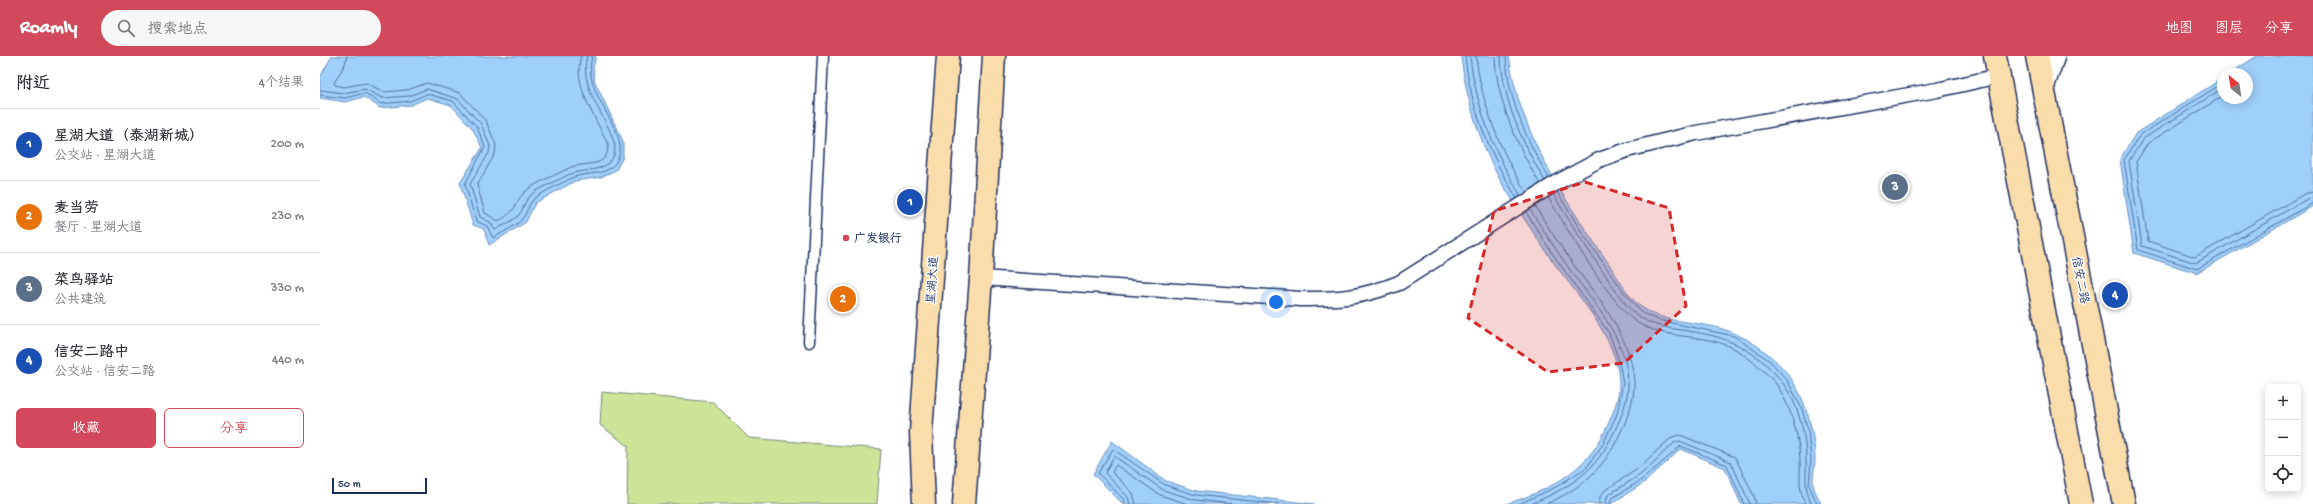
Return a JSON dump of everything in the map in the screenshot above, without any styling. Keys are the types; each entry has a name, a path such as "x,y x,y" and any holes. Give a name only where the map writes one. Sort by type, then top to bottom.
{"main road":[{"name":"星湖大道","path":"924,504 921,432 948,56"},
{"path":"964,504 981,278 994,56"},
{"name":"信安二路","path":"2037,56 2124,504"},
{"path":"2044,88 2055,56"},
{"path":"1997,66 2081,504"}],"street":[{"path":"809,342 823,56"},
{"path":"981,278 1301,300 1345,299 1371,294 1399,283 1499,218 1556,183 1599,160 1662,140 1937,90 1997,66"}],"highlighted area":[{"path":"1585,182 1669,208 1686,306 1624,363 1548,372 1468,318 1494,211"}],"green space":[{"path":"602,392 713,402 749,438 881,449 877,504 627,504 628,446 600,425"}],"water":[{"path":"332,56 596,56 593,68 595,82 623,141 623,157 616,170 601,177 575,181 535,203 526,222 489,245 484,229 473,225 460,183 482,148 473,129 451,105 427,98 411,105 380,108 364,97 345,102 320,98 320,77"},
{"path":"1461,56 1509,56 1514,84 1522,111 1546,164 1575,214 1634,301 1653,314 1730,331 1763,350 1782,367 1796,386 1805,406 1815,450 1813,484 1821,504 1741,504 1725,468 1681,449 1645,482 1611,504 1506,504 1537,493 1551,486 1564,478 1587,457 1597,445 1605,431 1617,400 1619,381 1617,364 1603,331 1593,315 1537,239 1495,171 1476,122 1466,88"},
{"path":"2257,56 2313,56 2313,206 2197,273 2134,253 2120,159 2136,133 2217,82 2217,104 2253,104 2253,68 2238,68"},
{"path":"1112,441 1166,481 1197,491 1315,504 1123,504 1093,474"}],"place":[{"name":"菜鸟驿站","path":"1895,187"},
{"name":"星湖大道（泰湖新城）","path":"910,202"},
{"name":"广发银行","path":"846,238"},
{"name":"信安二路中","path":"2115,295"},
{"name":"麦当劳","path":"843,299"}]}
